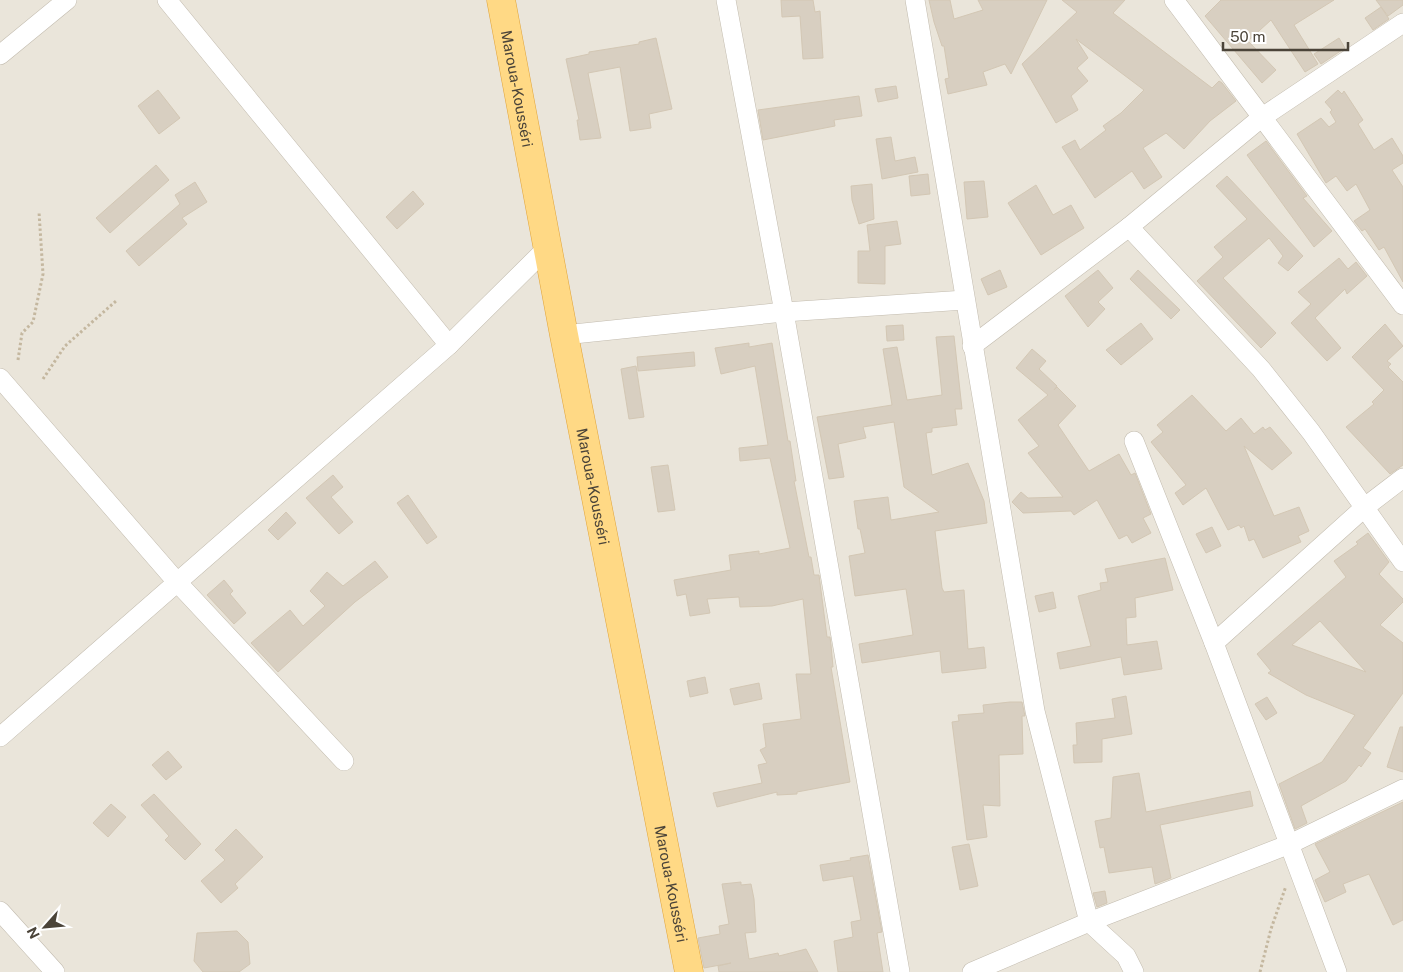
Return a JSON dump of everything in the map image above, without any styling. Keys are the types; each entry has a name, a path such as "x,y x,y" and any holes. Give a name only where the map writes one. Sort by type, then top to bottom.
{"highway":[{"name":"Maroua-Kousséri","path":"501,0 564,335 689,972"}],"street":[{"path":"0,55 67,0"},
{"path":"166,0 449,345"},
{"path":"726,0 784,312 900,972"},
{"path":"915,0 1035,711 1089,922 1126,956 1134,972"},
{"path":"1174,0 1403,306"},
{"path":"972,346 1129,227 1262,118 1403,23"},
{"path":"1129,227 1261,369 1312,432 1403,562"},
{"path":"0,737 449,345 548,247"},
{"path":"564,335 784,312 965,300"},
{"path":"0,378 177,582 344,762"},
{"path":"1134,441 1214,644 1337,972"},
{"path":"1214,644 1365,507 1403,478"},
{"path":"972,972 1089,922 1292,852 1403,788"},
{"path":"0,911 55,972"}],"path":[{"path":"18,360 22,333 33,322 43,274 38,212"},
{"path":"43,379 65,346 116,301"},
{"path":"1260,972 1292,852"}],"shaded area":[{"path":"0,0 1403,0 1403,972 0,972"}],"building":[{"path":"781,0 813,0 815,12 820,11 823,58 803,59 800,16 782,17"},
{"path":"929,0 950,0 954,19 983,10 978,0 1047,0 1011,74 1005,64 983,72 987,85 948,94 945,79 949,78 944,46 942,46 934,22"},
{"path":"1062,0 1125,0 1113,13 1212,88 1219,81 1222,83 1236,101 1210,121 1184,149 1166,133 1143,148 1162,177 1144,189 1132,171 1095,198 1062,147 1075,140 1080,150 1106,130 1103,126 1121,113 1144,90 1076,39 1088,58 1077,68 1088,81 1071,96 1078,110 1056,123 1022,64 1077,12"},
{"path":"1221,0 1334,0 1294,25 1318,64 1305,72 1271,20 1248,41 1276,70 1262,83 1205,16"},
{"path":"1376,0 1403,0 1403,5 1388,16"},
{"path":"1381,7 1389,19 1373,30 1365,18"},
{"path":"656,38 672,109 649,114 651,128 630,131 620,67 588,73 601,138 580,140 577,120 579,120 566,59 589,54 589,52 639,44 639,42"},
{"path":"1339,38 1345,48 1321,64 1314,54"},
{"path":"896,86 898,98 878,102 875,89"},
{"path":"158,90 180,118 159,134 138,106"},
{"path":"1338,90 1342,94 1344,91 1363,120 1358,124 1374,150 1392,138 1403,156 1403,163 1392,170 1403,187 1403,282 1384,247 1379,250 1365,229 1362,231 1354,221 1370,210 1356,184 1347,191 1336,176 1326,183 1297,134 1321,118 1329,127 1336,122 1330,112 1332,110 1325,102"},
{"path":"859,96 862,116 834,120 835,126 763,140 758,110"},
{"path":"891,137 895,161 915,157 918,172 882,179 876,139"},
{"path":"1266,141 1307,196 1303,198 1332,231 1314,247 1247,155"},
{"path":"156,165 169,180 110,233 96,218"},
{"path":"928,174 930,194 911,196 909,176"},
{"path":"1227,176 1303,256 1288,271 1278,263 1283,256 1269,238 1223,278 1276,333 1261,348 1197,281 1223,257 1214,247 1247,219 1216,186"},
{"path":"984,181 988,217 967,219 964,182"},
{"path":"195,182 207,202 182,218 187,224 139,266 126,251 180,204 175,195"},
{"path":"872,184 874,219 859,224 852,200 851,186"},
{"path":"1036,185 1053,215 1071,205 1084,228 1041,255 1008,203"},
{"path":"413,191 424,204 397,229 386,217"},
{"path":"897,221 901,244 885,246 885,284 858,283 858,251 870,251 867,225"},
{"path":"1339,258 1348,269 1356,262 1367,276 1347,294 1345,289 1315,318 1341,348 1327,361 1291,323 1311,304 1298,292"},
{"path":"1000,270 1007,287 988,295 981,279"},
{"path":"1098,270 1113,288 1098,302 1105,309 1088,327 1065,296"},
{"path":"1138,270 1180,310 1171,319 1130,279"},
{"path":"1141,323 1153,339 1121,365 1106,350"},
{"path":"1385,324 1403,346 1387,361 1391,364 1388,367 1403,382 1403,465 1390,474 1346,427 1374,404 1372,402 1384,390 1352,357"},
{"path":"903,325 904,340 887,341 886,326"},
{"path":"954,336 962,409 955,409 957,425 932,428 932,432 926,433 932,475 968,463 984,501 987,523 935,531 942,588 944,592 964,590 968,649 984,647 986,668 942,673 940,651 862,663 859,644 913,635 906,589 855,596 849,556 865,553 860,529 858,529 854,501 888,497 891,520 939,512 904,487 894,422 863,427 866,438 838,444 844,477 829,479 817,417 892,405 883,349 897,347 907,400 942,395 936,337"},
{"path":"749,343 749,347 772,343 788,441 790,441 796,481 794,481 809,557 811,557 814,575 819,575 827,637 830,637 833,667 831,667 850,782 797,792 797,794 777,795 777,792 717,807 713,793 762,783 758,765 767,763 760,750 766,747 763,724 801,719 796,674 811,674 803,599 772,606 740,607 739,597 707,599 710,613 690,616 686,594 677,596 674,580 731,570 729,555 759,551 759,554 790,548 770,458 740,461 739,448 768,445 755,366 721,374 715,348"},
{"path":"1032,349 1046,361 1039,369 1057,386 1054,390 1057,387 1076,406 1058,425 1089,471 1119,454 1131,475 1135,473 1151,514 1143,518 1151,533 1132,543 1127,535 1119,539 1097,500 1074,515 1071,511 1023,513 1012,502 1021,492 1028,498 1063,497 1028,453 1039,446 1018,420 1048,395 1016,368"},
{"path":"694,352 695,366 638,371 637,357"},
{"path":"636,366 644,417 629,419 621,369"},
{"path":"1192,395 1226,431 1241,418 1254,434 1263,427 1265,430 1270,427 1292,453 1272,470 1244,446 1274,516 1299,507 1309,531 1298,536 1301,542 1263,558 1254,539 1249,541 1244,526 1241,528 1239,525 1228,530 1206,488 1183,505 1175,493 1186,485 1151,442 1163,432 1157,425"},
{"path":"668,465 675,510 658,512 651,467"},
{"path":"333,475 343,487 331,497 353,522 339,534 306,498"},
{"path":"408,495 437,537 427,544 397,503"},
{"path":"286,512 296,523 278,540 268,530"},
{"path":"1212,527 1221,546 1206,553 1196,534"},
{"path":"1368,533 1389,562 1379,574 1403,599 1403,602 1380,625 1403,643 1403,693 1363,748 1371,753 1361,767 1359,765 1346,781 1301,806 1307,823 1295,829 1279,784 1322,762 1355,715 1306,695 1268,673 1271,671 1257,654 1346,577 1334,561 1358,544 1356,542","holes":["1320,621 1366,672 1292,645"]},
{"path":"1165,558 1173,590 1135,598 1136,617 1126,618 1127,645 1157,641 1162,669 1124,675 1121,657 1060,669 1057,653 1091,646 1078,596 1101,590 1100,583 1108,582 1105,569"},
{"path":"375,561 388,577 355,602 278,672 251,643 290,610 303,626 325,606 310,591 327,572 343,586"},
{"path":"224,580 233,591 230,594 246,613 234,624 207,595"},
{"path":"1053,592 1056,608 1039,612 1035,596"},
{"path":"705,677 708,693 690,697 687,681"},
{"path":"759,683 762,699 734,705 730,689"},
{"path":"1126,696 1132,734 1102,739 1102,762 1074,763 1073,745 1077,745 1076,723 1115,718 1112,699"},
{"path":"1267,697 1277,713 1266,720 1255,704"},
{"path":"1022,702 1025,716 1022,716 1023,754 999,755 1000,806 983,805 987,837 967,840 952,722 959,721 958,715 984,713 983,705"},
{"path":"1400,727 1403,727 1403,772 1387,767"},
{"path":"168,751 182,767 166,780 152,765"},
{"path":"1139,773 1146,812 1250,791 1253,806 1160,825 1171,878 1155,884 1152,867 1109,873 1104,847 1100,848 1095,821 1111,818 1113,777"},
{"path":"154,794 201,844 185,860 165,840 169,836 141,805"},
{"path":"1403,802 1403,920 1393,925 1369,874 1343,884 1346,892 1325,902 1315,880 1330,872 1315,844"},
{"path":"111,804 126,817 108,837 93,823"},
{"path":"236,829 263,857 235,884 238,888 221,903 201,881 225,860 215,850"},
{"path":"969,844 978,886 960,890 952,847"},
{"path":"868,855 882,932 877,933 883,972 838,972 834,941 853,937 851,922 861,920 853,876 823,881 820,865"},
{"path":"741,882 741,885 751,884 754,899 756,932 745,933 749,959 778,953 779,956 806,949 818,972 719,972 718,966 731,963 704,968 698,938 720,934 719,926 729,924 722,884"},
{"path":"1105,891 1107,903 1097,907 1093,893"},
{"path":"237,931 248,942 250,964 239,972 203,972 194,961 197,933"}]}
